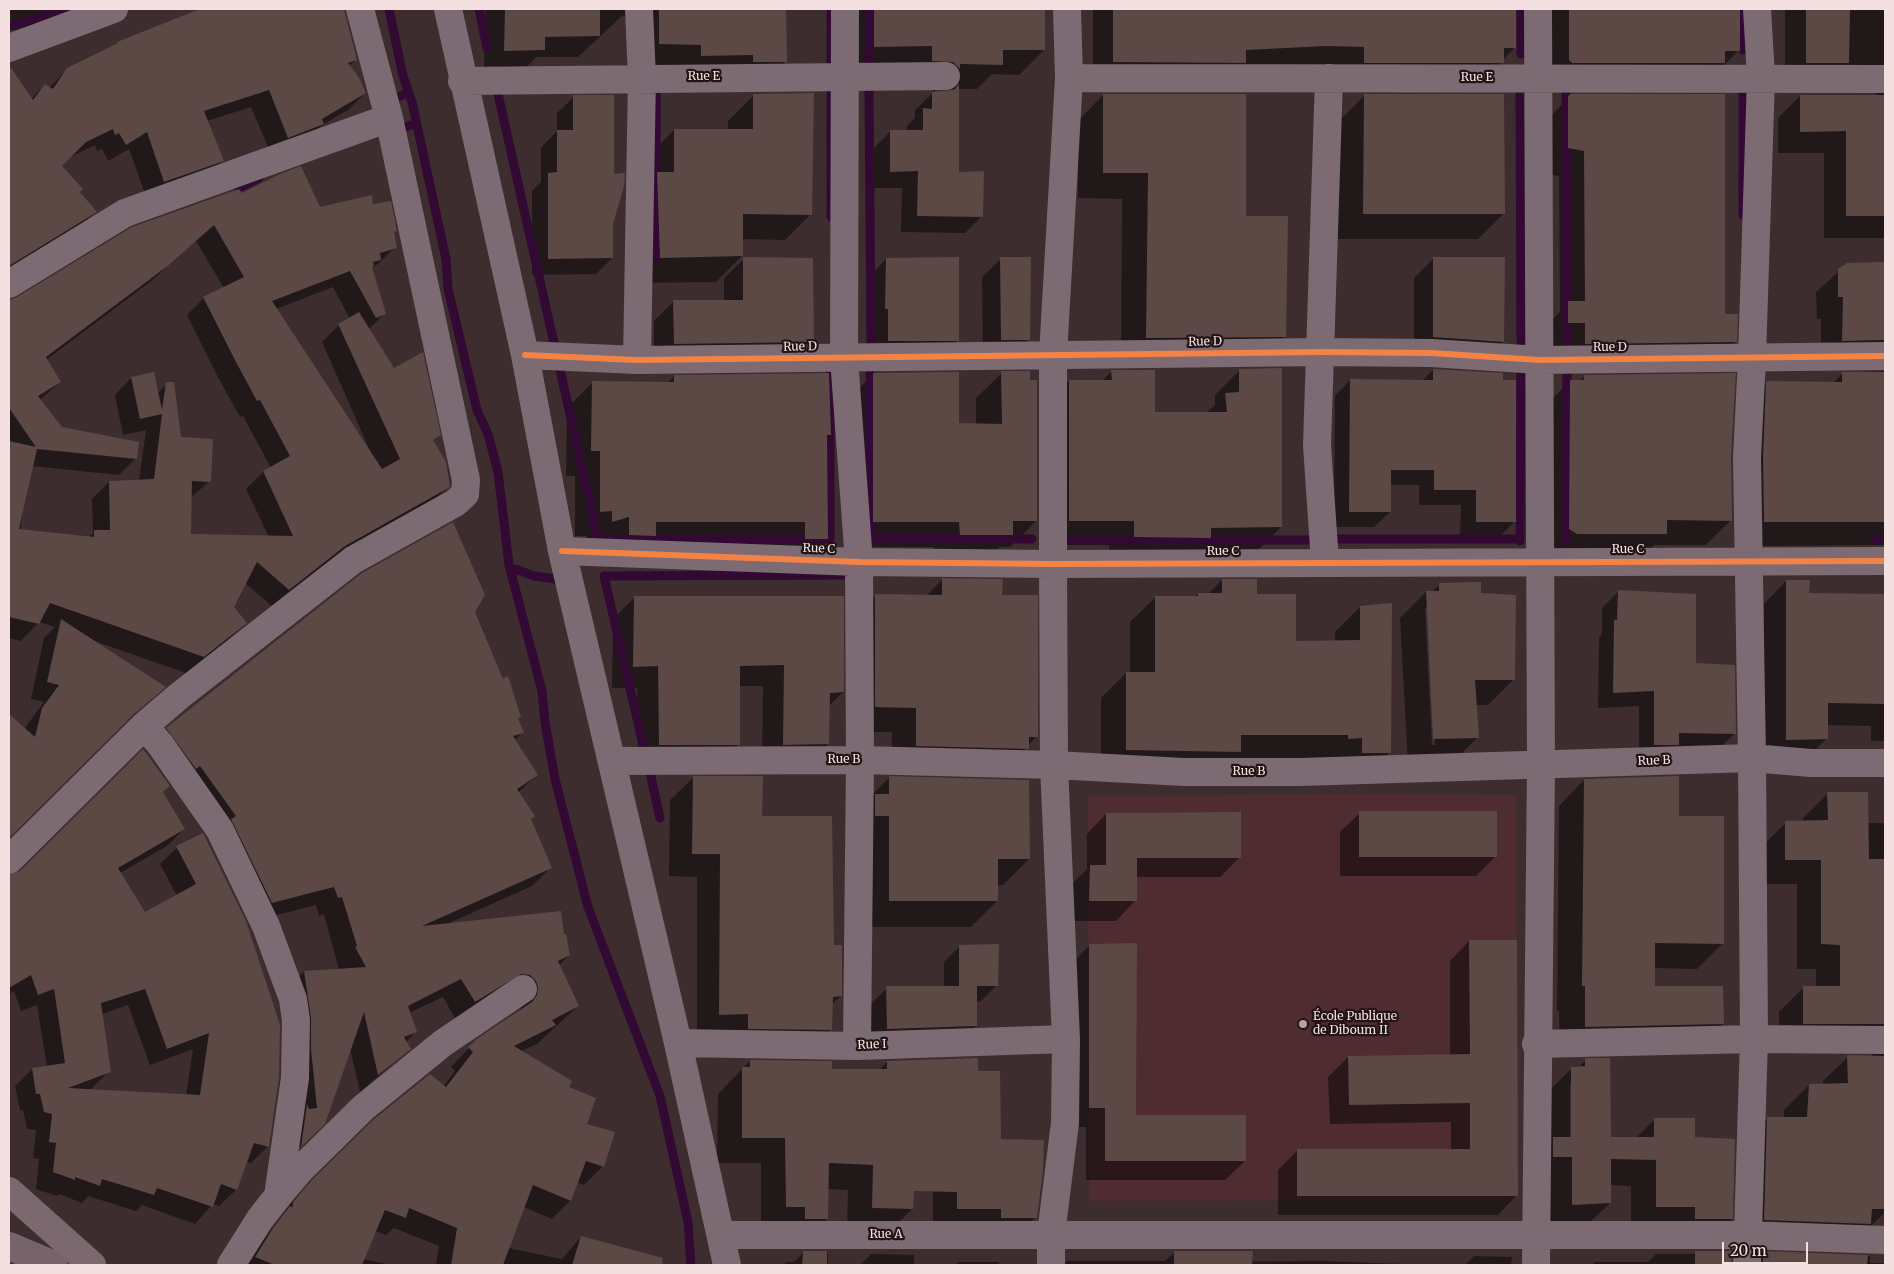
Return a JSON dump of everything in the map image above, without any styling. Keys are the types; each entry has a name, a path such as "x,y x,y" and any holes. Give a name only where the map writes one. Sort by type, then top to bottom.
{"highway":[{"path":"9,1191 92,1265"}],"main road":[{"path":"9,1246 54,1265"}],"street":[{"path":"9,48 114,9"},
{"path":"9,860 144,726 178,696 353,560 455,502 465,494 466,480 389,118 360,9"},
{"path":"448,9 462,81 525,356 562,551 678,1043 727,1265"},
{"path":"637,360 642,78 640,9"},
{"path":"845,9 844,358 859,562 860,760 857,1046"},
{"path":"1051,1265 1051,1234 1065,1123 1066,1039 1054,764 1053,355 1069,78 1067,9"},
{"path":"1536,1265 1536,1044 1541,764 1538,9"},
{"path":"1746,1265 1754,1039 1747,457 1761,77 1757,9"},
{"name":"Rue E","path":"462,81 946,76"},
{"name":"Rue E","path":"1069,78 1761,77 1885,79"},
{"path":"1324,563 1317,445 1328,78"},
{"path":"9,284 125,213 389,118"},
{"name":"Rue D","path":"525,356 637,360 1320,352 1431,353 1539,360 1885,356"},
{"name":"Rue C","path":"562,551 859,562 1053,564 1885,561"},
{"path":"144,726 160,744 220,830 266,926 293,999 296,1020 295,1078 278,1196"},
{"name":"Rue B","path":"612,761 860,760 1054,764 1184,772 1300,772 1752,758 1811,764 1885,764"},
{"path":"231,1265 260,1219 278,1196 363,1108 443,1042 523,989"},
{"name":"Rue I","path":"678,1043 857,1046 1066,1039"},
{"path":"1536,1044 1754,1039 1885,1040"},
{"name":"Rue A","path":"721,1235 1746,1235 1885,1240"}],"shaded area":[{"name":"École Publique de Diboum II","path":"1516,795 1518,1196 1495,1200 1089,1201 1088,796"}],"building":[{"path":"200,9 344,9 357,60 348,63 358,76 366,93 322,119 324,124 288,138 269,90 204,111 224,161 164,182 147,132 126,145 119,133 115,135 113,129 86,142 62,166 83,189 80,192 97,212 9,266 9,65 33,100 45,84 53,89 67,68 117,42"},
{"path":"505,9 600,9 600,36 545,37 545,50 504,51"},
{"path":"659,9 786,9 787,62 753,62 753,55 701,56 701,45 659,44"},
{"path":"874,9 1045,9 1045,50 1003,50 1003,65 960,64 960,69 953,62 932,61 932,46 874,47"},
{"path":"1113,9 1516,9 1516,48 1504,48 1504,63 1364,63 1364,47 1326,46 1246,50 1246,63 1113,62"},
{"path":"1569,9 1740,9 1740,51 1725,51 1725,63 1572,63 1569,60"},
{"path":"1806,9 1850,9 1849,63 1806,63"},
{"path":"959,84 959,172 984,171 983,217 917,216 918,171 890,172 890,130 923,130 923,108 932,109 932,92 954,90"},
{"path":"814,93 812,215 743,214 743,256 660,258 657,172 674,172 674,129 753,129 753,94"},
{"path":"1103,94 1246,94 1246,216 1288,216 1286,337 1146,338 1148,173 1103,173"},
{"path":"1364,94 1504,94 1505,214 1363,214"},
{"path":"1571,94 1725,94 1725,314 1738,314 1737,342 1585,344 1585,323 1568,323 1568,301 1585,301 1584,151 1568,148 1568,96"},
{"path":"573,95 614,95 614,174 625,173 624,186 613,224 613,258 548,259 548,173 557,172 557,130 573,130"},
{"path":"1800,95 1885,95 1885,216 1846,216 1846,131 1800,132"},
{"path":"301,166 320,207 372,195 373,204 391,201 397,231 394,232 397,248 380,253 381,260 373,262 374,266 372,267 386,314 376,318 350,271 272,301 382,469 400,459 338,324 359,312 394,368 423,352 441,435 433,440 446,462 450,487 345,546 289,590 257,562 234,607 247,623 204,657 50,603 39,624 9,617 9,441 36,447 9,408 9,300 17,297 132,227 239,189 242,193","holes":["214,225 244,277 203,297 257,401 260,400 290,456 263,471 293,536 191,534 192,481 211,482 213,439 181,437 174,382 166,382 162,410 154,372 131,377 140,419 162,414 154,479 109,481 110,530 94,530 94,537 19,529 37,449 137,459 139,442 62,427 38,396 61,382 46,357 169,265"]},
{"path":"743,257 813,258 814,342 674,344 673,300 743,300"},
{"path":"959,257 959,341 888,341 888,309 885,309 886,258"},
{"path":"1000,257 1031,257 1030,340 1001,340"},
{"path":"1433,257 1505,257 1504,342 1433,337"},
{"path":"1885,262 1885,340 1842,341 1843,297 1838,297 1838,269 1847,263"},
{"path":"1282,368 1282,527 1211,528 1211,538 1134,537 1134,521 1069,521 1069,380 1112,380 1111,370 1155,370 1155,412 1227,412 1225,393 1239,392 1239,369"},
{"path":"1433,369 1503,373 1503,380 1516,380 1516,522 1476,522 1476,490 1434,490 1434,470 1391,470 1391,512 1349,512 1350,379 1433,380"},
{"path":"1001,371 1030,371 1030,380 1037,380 1037,521 1013,521 1013,535 960,535 959,522 873,522 873,373 959,372 959,423 1002,424"},
{"path":"1842,372 1885,372 1885,522 1764,522 1763,457 1766,381 1842,382"},
{"path":"829,373 831,435 827,435 828,539 805,539 805,522 656,522 656,536 629,535 629,517 612,522 612,511 600,512 600,451 591,451 592,381 674,382 674,375"},
{"path":"1736,373 1731,456 1732,521 1667,520 1667,534 1577,534 1569,529 1570,380 1584,380 1584,375"},
{"path":"453,522 485,595 475,612 503,679 508,676 521,717 518,718 524,733 513,736 538,775 517,789 535,816 531,819 552,868 422,926 561,911 564,934 566,934 570,955 558,961 579,1006 552,1020 556,1025 514,1046 572,1081 569,1087 596,1098 587,1124 615,1132 604,1167 586,1161 571,1201 533,1185 503,1265 451,1265 457,1228 409,1208 406,1218 385,1210 362,1265 275,1265 255,1257 273,1228 290,1206 293,1207 293,1202 312,1180 373,1120 430,1074 446,1087 473,1052 468,1047 478,1038 532,1002 537,995 538,987 536,981 530,975 521,974 475,1002 461,979 408,1006 417,1032 404,1037 411,1049 378,1075 364,1012 325,1124 301,1147 307,1104 309,1109 317,1108 311,1049 311,1018 304,971 366,967 355,947 357,946 342,897 338,898 334,887 272,903 231,819 236,816 200,766 196,769 166,728 362,573"},
{"path":"942,578 1003,579 1002,595 1038,595 1038,737 1029,737 1029,749 916,746 916,708 875,707 875,594 942,595"},
{"path":"1222,579 1257,579 1257,594 1296,594 1296,641 1360,640 1360,606 1392,603 1391,753 1362,753 1362,738 1348,739 1348,735 1241,735 1241,752 1126,750 1126,672 1155,672 1155,596 1198,596 1198,593 1222,593"},
{"path":"1786,580 1810,580 1809,593 1885,594 1885,704 1828,703 1828,739 1786,740"},
{"path":"1481,582 1481,593 1516,595 1515,680 1475,680 1479,738 1433,739 1426,591 1439,591 1439,583"},
{"path":"1618,590 1696,594 1696,663 1735,665 1736,734 1679,733 1679,745 1654,745 1654,691 1613,693 1614,620 1617,620"},
{"path":"634,596 844,596 844,692 830,693 829,744 783,745 784,665 740,666 740,745 659,745 658,666 633,667"},
{"path":"61,619 166,687 133,715 9,838 9,714 35,737 42,708 59,685 47,682"},
{"path":"143,749 170,786 163,792 185,829 118,868 145,912 196,884 176,846 203,833 246,921 280,1025 279,1077 269,1147 254,1143 237,1190 221,1184 213,1207 157,1188 154,1195 102,1179 100,1186 53,1172 56,1143 49,1142 52,1114 44,1112 40,1094 36,1094 32,1068 65,1063 54,989 38,995 31,975 9,988 9,875 20,871","holes":["145,989 167,1049 209,1033 200,1095 68,1088 111,1072 101,1003"]},
{"path":"693,776 763,776 762,816 832,816 834,945 842,945 842,996 833,997 832,1030 748,1029 748,1014 719,1015 720,854 692,854"},
{"path":"889,776 1029,780 1030,859 998,859 998,901 889,901 889,816 875,816 875,794 889,794"},
{"path":"1679,776 1679,816 1724,816 1724,944 1655,943 1655,986 1723,986 1724,1024 1585,1027 1585,986 1582,986 1584,779"},
{"path":"1827,792 1868,792 1869,859 1885,859 1885,1024 1803,1024 1803,986 1840,986 1840,945 1821,944 1821,860 1785,860 1785,821 1828,820"},
{"path":"1359,811 1497,811 1497,857 1359,857"},
{"path":"1241,812 1241,858 1137,858 1137,901 1089,901 1090,865 1106,865 1106,813"},
{"path":"1469,940 1517,940 1518,1196 1297,1196 1297,1149 1470,1149 1470,1103 1349,1105 1348,1056 1470,1054"},
{"path":"1137,943 1136,1115 1246,1115 1246,1161 1105,1161 1105,1108 1089,1108 1089,944"},
{"path":"999,944 998,986 977,986 977,1026 887,1029 886,986 959,986 959,945"},
{"path":"1847,1055 1885,1056 1885,1209 1872,1209 1871,1224 1764,1220 1767,1117 1807,1117 1809,1084 1848,1083"},
{"path":"978,1058 978,1071 1000,1071 1001,1139 1044,1140 1043,1170 1037,1218 1001,1218 1001,1209 957,1209 957,1192 914,1191 913,1209 872,1208 873,1165 829,1163 828,1219 805,1219 805,1207 786,1207 785,1138 742,1138 742,1067 750,1067 750,1060 832,1061 832,1069 887,1069 887,1061"},
{"path":"1585,1058 1610,1058 1611,1137 1654,1137 1654,1118 1695,1118 1695,1137 1735,1139 1733,1219 1695,1219 1695,1207 1656,1207 1656,1160 1611,1159 1611,1203 1572,1205 1572,1157 1553,1157 1553,1137 1571,1137 1571,1067 1585,1066"},
{"path":"581,1236 663,1258 662,1265 572,1265"},
{"path":"803,1251 827,1251 827,1265 802,1265"},
{"path":"1174,1251 1253,1251 1252,1265 1174,1265"},
{"path":"1695,1251 1732,1251 1731,1265 1695,1265"},
{"path":"1763,1251 1868,1255 1867,1265 1763,1265"}],"waterway":[{"path":"9,26 72,9"},
{"path":"389,9 403,76 412,102 446,259 448,289 477,410 488,434 498,472 509,565 542,691 545,722 555,779 588,907 660,1096 688,1222 691,1265"},
{"path":"479,9 487,48"},
{"path":"831,9 831,67"},
{"path":"869,64 870,9"},
{"path":"1521,9 1521,54"},
{"path":"1743,9 1743,50"},
{"path":"831,81 831,217"},
{"path":"1520,84 1521,341"},
{"path":"496,85 598,539 830,539 830,360"},
{"path":"656,85 656,258"},
{"path":"1567,341 1566,85 1568,85"},
{"path":"1743,85 1743,215"},
{"path":"869,90 871,346"},
{"path":"387,102 405,94"},
{"path":"393,131 411,125"},
{"path":"239,188 259,178"},
{"path":"870,360 871,537"},
{"path":"1520,541 1521,362"},
{"path":"1566,542 1567,373"},
{"path":"869,538 1032,539"},
{"path":"1327,539 1520,539"},
{"path":"1874,539 1885,539"},
{"path":"1061,540 1309,540"},
{"path":"515,569 534,576 555,579"},
{"path":"645,753 604,576 857,575"},
{"path":"649,768 660,818"}],"cycle path":[{"path":"525,355 637,360 1321,352 1431,353 1539,360 1885,356"},
{"path":"562,551 859,562 1053,564 1885,561"}],"place":[{"name":"École Publique de Diboum II","path":"1303,1024"}]}
